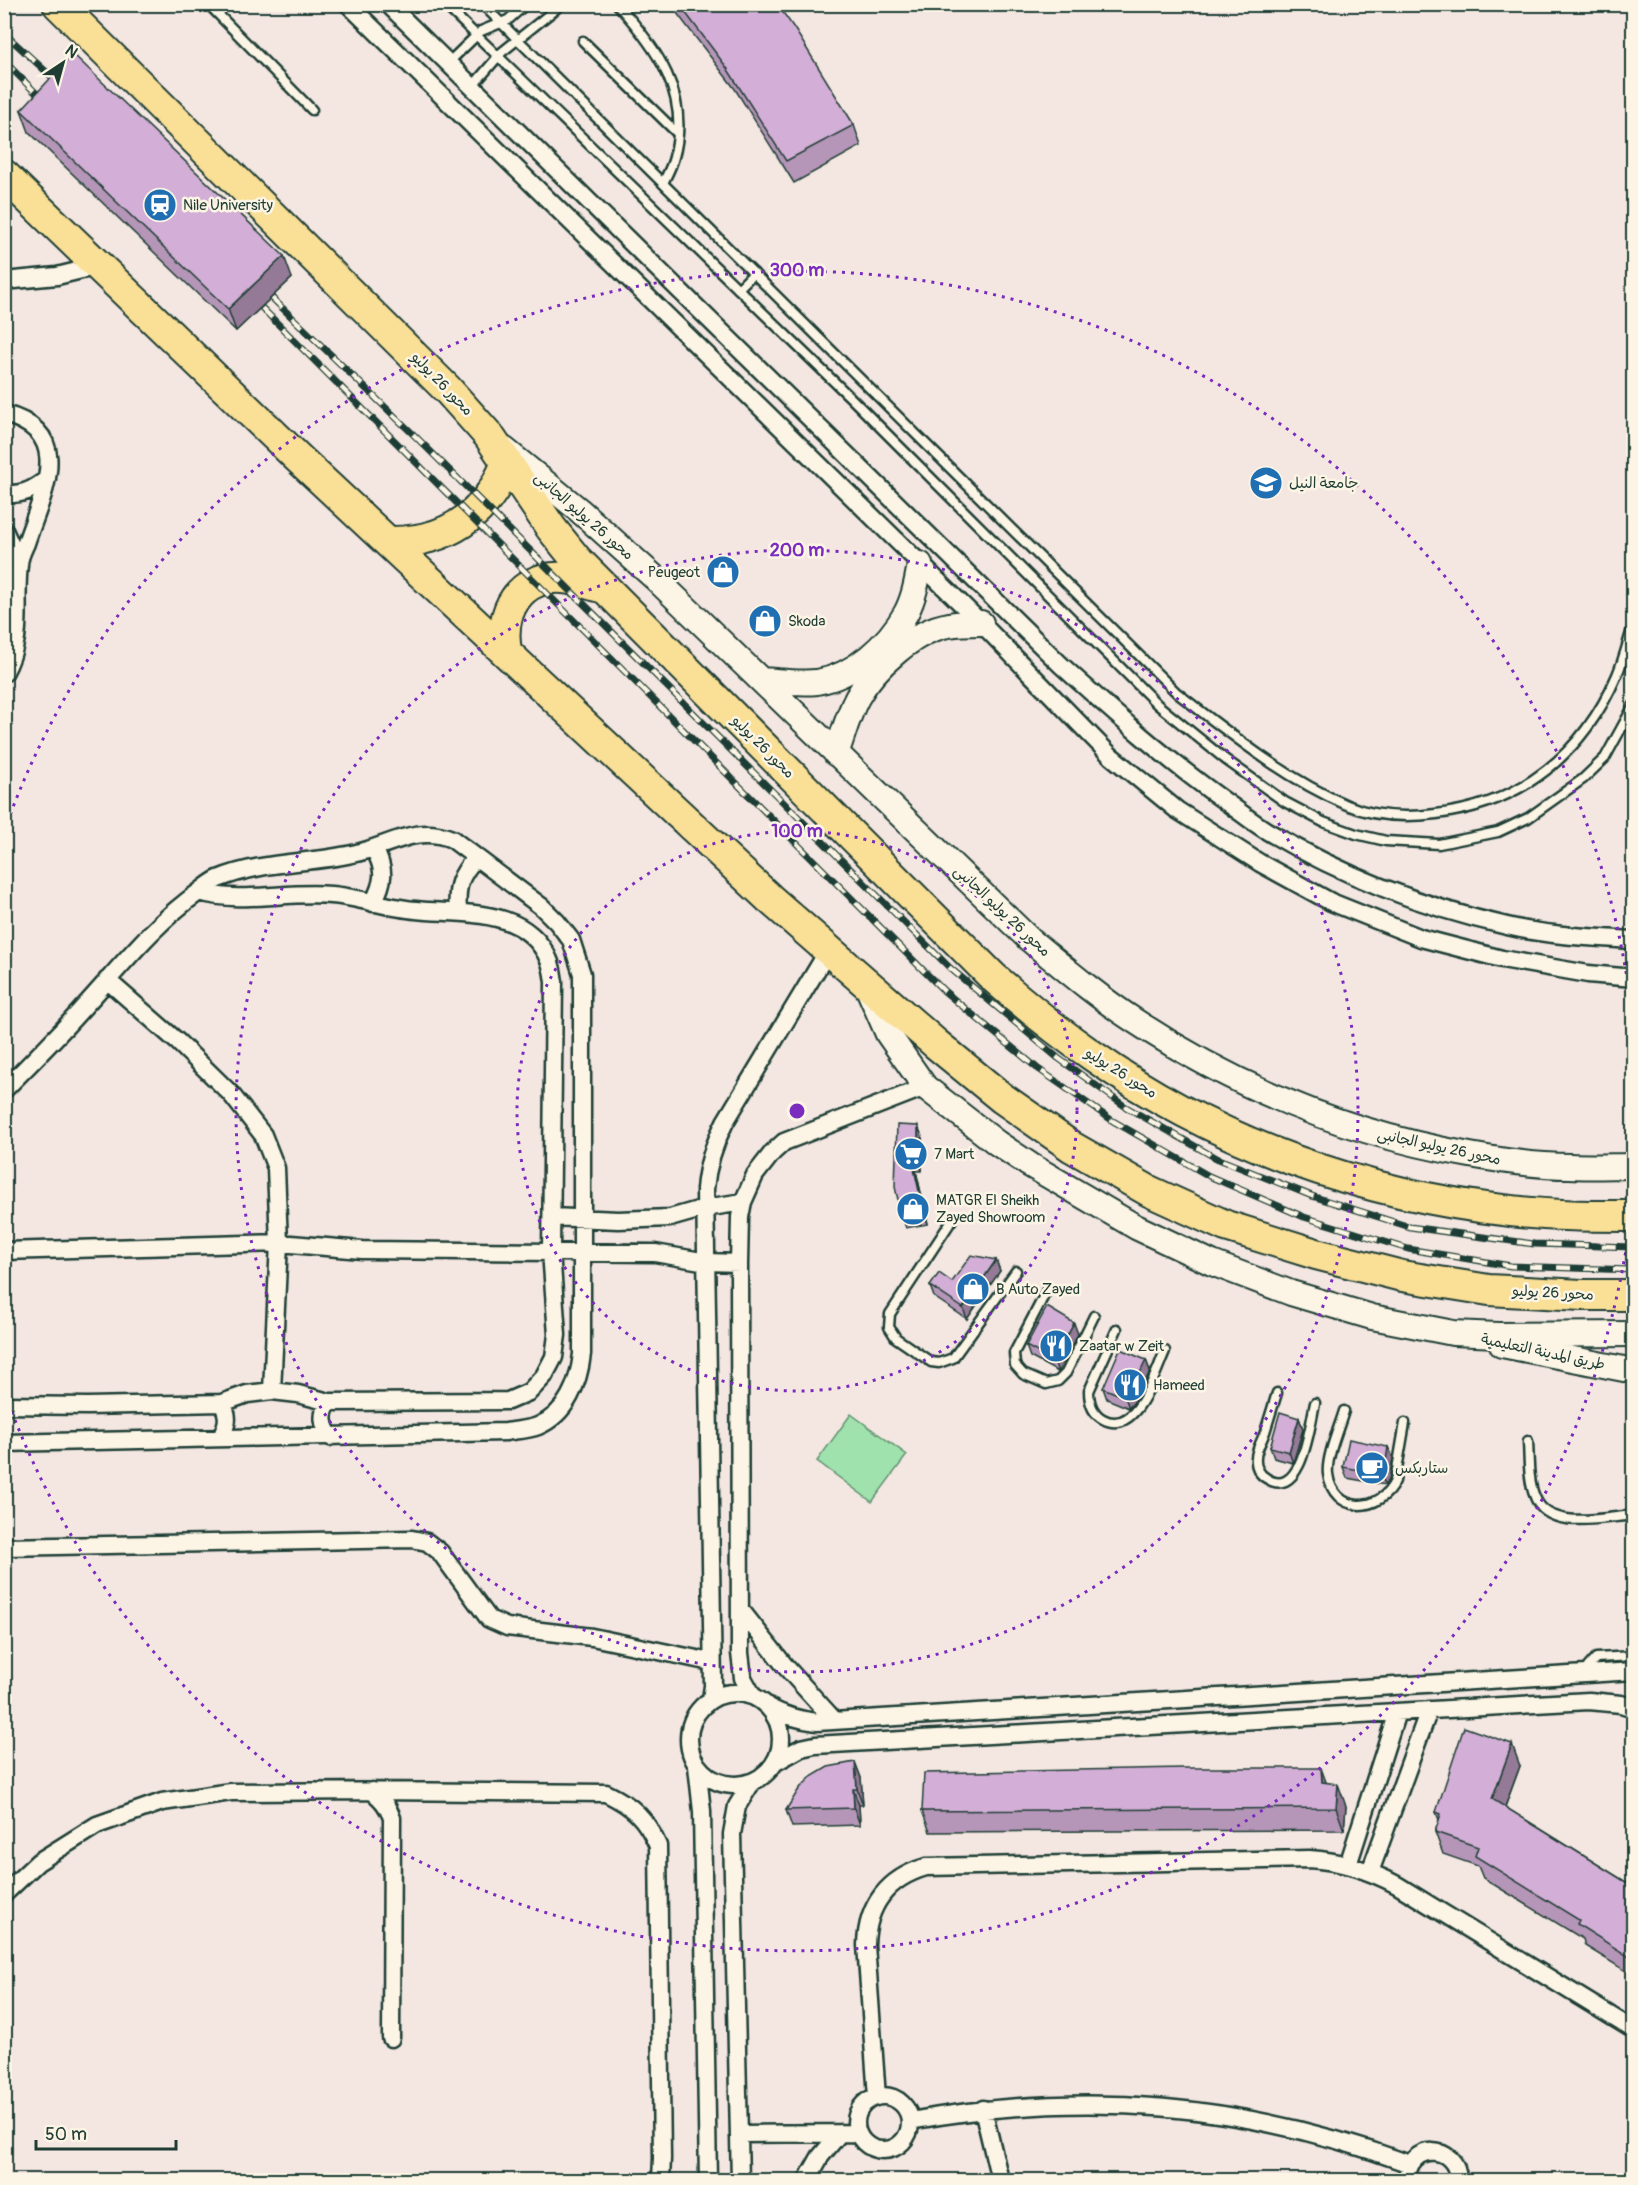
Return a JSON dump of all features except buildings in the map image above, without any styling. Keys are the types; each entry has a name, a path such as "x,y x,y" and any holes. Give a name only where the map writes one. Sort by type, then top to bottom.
{"highway":[{"name":"محور 26 يوليو","path":"58,4 447,389 489,436 551,528 604,588 993,977 1042,1019 1094,1057 1148,1092 1263,1149 1324,1171 1385,1189 1448,1202 1512,1211 1576,1216 1634,1216"},
{"name":"محور 26 يوليو","path":"4,175 388,542 711,846 866,984 1002,1098 1072,1147 1149,1191 1226,1226 1316,1254 1402,1276 1489,1290 1634,1295"},
{"path":"388,542 434,537 462,523 485,502 502,476 507,462"},
{"path":"506,651 503,635 508,612 521,592 534,583 549,578 565,578 604,588"}],"main road":[{"name":"محور 26 يوليو الجانبى","path":"489,436 579,510 655,578 1030,940 1134,1021 1249,1086 1311,1113 1374,1134 1438,1149 1502,1160 1568,1166 1634,1166"},
{"path":"762,680 815,682 830,679 861,663 884,643 907,611 920,564"},
{"path":"836,754 858,697 885,663 928,631 947,625 981,623"},
{"path":"866,984 888,1034 925,1087 997,1143 1030,1165 1136,1227 1212,1263 1291,1293 1372,1317 1453,1333 1634,1334"},
{"name":"طريق المدينة التعليمية","path":"1453,1333 1634,1371"}],"street":[{"path":"348,4 981,623 1111,756 1177,810 1260,863 1330,902 1421,938 1482,954 1588,974 1634,978"},
{"path":"388,4 1061,665 1128,726 1186,774 1265,830 1343,871 1429,904 1508,927 1634,940"},
{"path":"428,82 447,64"},
{"path":"452,106 471,88"},
{"path":"4,281 57,276 98,266"},
{"path":"4,673 15,650 19,624 18,563 47,479 49,459 47,445 39,432 27,422 5,414"},
{"path":"4,494 22,494 33,490 47,479"},
{"path":"4,530 18,563"},
{"path":"4,636 19,624"},
{"path":"4,1090 168,915 215,880 256,867 325,859 374,849 402,837 424,833 438,834 452,839 542,907 571,940 582,974 582,1354 580,1375 573,1392 558,1412 538,1426 506,1432 4,1443"},
{"path":"373,903 380,889 383,875 381,862 374,849"},
{"path":"458,912 458,885 463,872 476,857"},
{"path":"4,1405 222,1403 247,1394 272,1391 298,1394 329,1402 508,1401 529,1392 544,1376 554,1357 557,1335 551,1251 554,982 549,960 538,942 524,930 498,918 479,913 405,909 332,895 297,894 232,898 199,892"},
{"path":"711,1699 713,1686 705,1208 707,1174 716,1139 828,951"},
{"path":"107,980 178,1042 231,1094 263,1135 276,1168 279,1243 272,1391"},
{"path":"925,1087 784,1142 755,1175 743,1202 740,1217 739,1263 741,1665 743,1678 753,1696 783,1715 800,1720 834,1720 1634,1671"},
{"path":"552,1217 670,1218 705,1208 743,1202"},
{"path":"4,1251 279,1243 362,1250 583,1251 655,1254 707,1262 739,1263"},
{"path":"329,1402 324,1409 323,1417 324,1426 330,1437"},
{"path":"221,1438 228,1418 222,1403"},
{"path":"4,1546 412,1539 427,1542 440,1552 489,1619 507,1627 592,1637 711,1662"},
{"path":"740,1609 784,1666 834,1720"},
{"path":"1517,1678 1520,1704"},
{"path":"752,1782 732,1785 704,1774 692,1756 688,1734 696,1714 711,1699 732,1692 753,1696"},
{"path":"774,1763 794,1751 815,1745 1520,1704 1589,1701 1621,1704 1634,1708"},
{"path":"740,2181 732,1834 737,1806 752,1782 768,1771 774,1763 782,1740 776,1717 768,1707"},
{"path":"1370,1872 1429,1710"},
{"path":"1348,1865 1396,1712"},
{"path":"697,1766 702,1811 708,2181"},
{"path":"372,1791 388,1807 392,1818 391,2038"},
{"path":"4,1894 38,1862 97,1825 162,1802 231,1792 606,1793 623,1802 638,1814 650,1829 658,1846 661,2181"},
{"path":"392,1818 398,1808 415,1792"},
{"path":"876,2097 867,1934 872,1912 880,1897 892,1883 908,1873 926,1867 1309,1859 1348,1865 1370,1872 1397,1885 1634,2030"},
{"path":"884,2096 899,2101 904,2106 910,2121 908,2134 899,2145 892,2149 879,2150 866,2144 858,2133 856,2125 859,2110 863,2104 876,2097 884,2096"},
{"path":"910,2121 983,2109 1070,2103 1157,2106 1286,2126 1369,2149 1408,2173 1415,2158 1428,2152 1443,2154 1454,2164 1458,2181"},
{"path":"983,2109 1000,2181"},
{"path":"807,2181 820,2157 840,2133"},
{"path":"739,2134 858,2133"}],"lane":[{"path":"212,4 312,110"},
{"path":"444,4 852,399 1158,705 1226,760 1285,802 1323,822 1356,834 1386,841 1439,844 1498,831 1528,818 1583,779 1605,758 1634,705"},
{"path":"482,4 1177,693 1299,782 1348,806 1380,815 1413,817 1455,812 1492,802 1529,784 1557,763 1580,737 1599,709 1617,675 1634,624"},
{"path":"447,64 475,36 487,28 502,24 526,4"},
{"path":"471,88 507,47 519,40 562,4"},
{"path":"617,4 656,53 669,76 677,103 674,158 663,183"},
{"path":"583,41 677,133"},
{"path":"738,289 754,273"},
{"path":"951,1220 890,1314 889,1327 896,1338 932,1362 939,1363 953,1358 1017,1272"},
{"path":"1047,1290 1014,1353 1015,1365 1023,1374 1046,1384 1058,1381 1066,1373 1094,1316"},
{"path":"1117,1329 1089,1391 1092,1408 1104,1419 1112,1422 1121,1421 1135,1413 1165,1351"},
{"path":"1277,1392 1256,1456 1258,1468 1266,1478 1273,1481 1286,1480 1296,1473 1315,1403"},
{"path":"1344,1411 1329,1460 1328,1477 1335,1492 1356,1505 1364,1506 1380,1501 1392,1489 1405,1423"},
{"path":"1528,1441 1535,1498 1553,1517 1571,1520 1634,1515"},
{"path":"1588,1674 1588,1667 1596,1658 1634,1656"}],"green space":[{"path":"851,1414 907,1455 872,1502 817,1461"}],"railway":[{"path":"4,33 64,88"},
{"path":"4,61 49,106"},
{"path":"272,298 413,434 950,968 1058,1058 1126,1107 1216,1158 1312,1196 1410,1227 1534,1244 1634,1247"},
{"path":"262,308 944,991 1037,1068 1113,1121 1209,1176 1304,1217 1408,1249 1511,1266 1634,1270"}],"place":[{"name":"Nile University","path":"160,205"},
{"name":"جامعة النيل","path":"1266,483"},
{"name":"Peugeot","path":"723,572"},
{"name":"Skoda","path":"765,621"},
{"name":"7 Mart","path":"911,1154"},
{"name":"MATGR El Sheikh Zayed Showroom","path":"913,1209"},
{"name":"B Auto Zayed","path":"973,1289"},
{"name":"Zaatar w Zeit","path":"1056,1346"},
{"name":"Hameed","path":"1130,1385"},
{"name":"ستاربكس","path":"1372,1468"}]}
